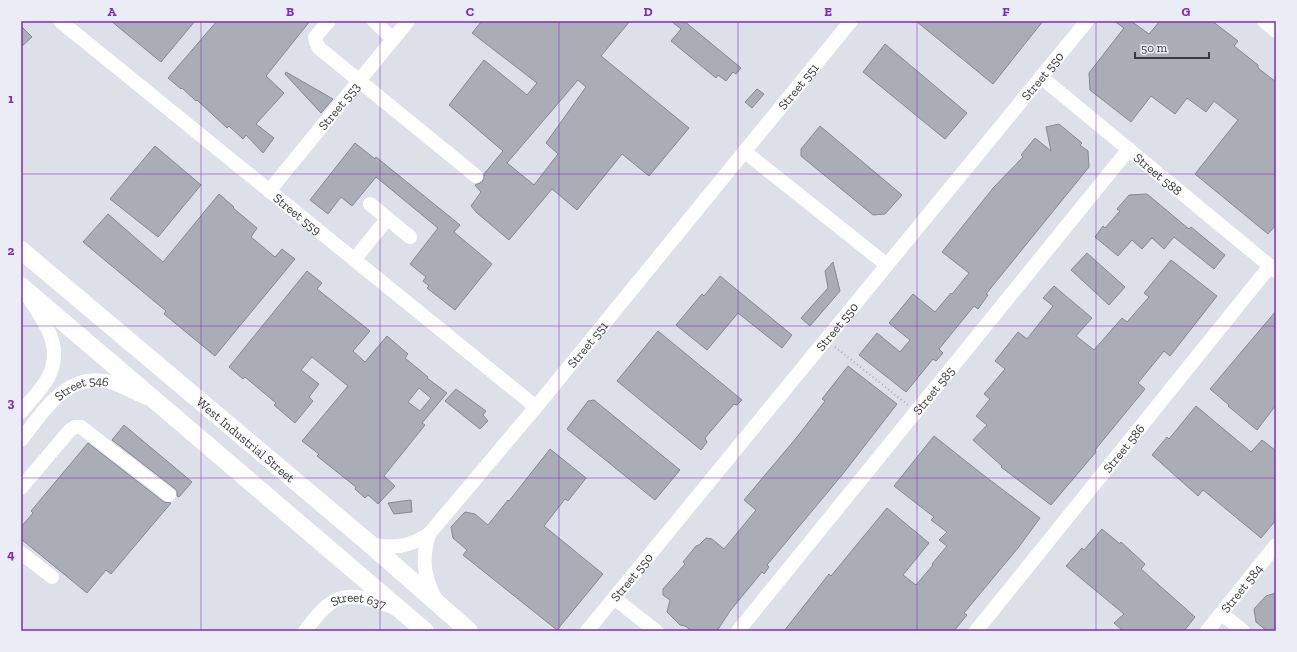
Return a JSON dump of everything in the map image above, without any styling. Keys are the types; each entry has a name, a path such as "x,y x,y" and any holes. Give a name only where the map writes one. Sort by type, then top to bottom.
{"main road":[{"name":"West Industrial Street","path":"21,250 370,544 469,631"},
{"path":"21,287 425,631"}],"street":[{"name":"Street 559","path":"60,21 536,407"},
{"path":"329,21 315,37 319,48 329,61 360,80 476,176"},
{"path":"374,21 393,39"},
{"name":"Street 553","path":"270,191 408,21"},
{"name":"Street 551","path":"370,544 382,547 407,545 418,541 429,534 536,407 852,21"},
{"name":"Street 550","path":"587,631 1087,21"},
{"path":"1264,21 1276,31"},
{"name":"Street 588","path":"1041,77 1273,268"},
{"name":"Street 585","path":"738,631 1129,149"},
{"path":"745,152 887,265"},
{"path":"370,204 410,238"},
{"path":"354,260 387,218"},
{"name":"Street 586","path":"976,631 1273,268"},
{"name":"Street 546","path":"21,287 46,325 52,338 54,352 53,366 48,378 21,412"},
{"name":"Street 546","path":"21,440 60,392 72,385 86,381 99,380 113,383 160,404"},
{"path":"21,488 70,430 75,427 81,427 168,495"},
{"name":"Street 551","path":"429,534 425,548 424,564 426,578 439,605"},
{"name":"Street 584","path":"1207,631 1276,545"},
{"path":"21,553 52,577"},
{"name":"Street 637","path":"306,631 329,604 339,598 351,596 363,598 399,609"},
{"path":"614,598 656,631"},
{"path":"1222,614 1243,631"}],"path":[{"path":"826,340 916,412"}],"building":[{"path":"111,21 195,21 161,62"},
{"path":"217,21 310,21 266,76 284,93 256,124 274,138 263,153 246,135 243,139 229,126 227,128 197,100 196,101 168,78"},
{"path":"482,21 630,21 601,56 689,128 649,176 622,154 577,210 552,189 509,240 477,213 471,206 481,192 475,185 482,182 484,174 503,151 449,105 484,60 527,95 537,83 472,33","holes":["578,80 586,87 546,143 558,154 534,185 507,163"]},
{"path":"671,21 684,21 741,68 736,74 733,72 726,81 718,75 716,78 671,41 681,29"},
{"path":"916,21 1043,21 993,84"},
{"path":"1114,21 1131,21 1149,34 1160,21 1212,21 1238,41 1234,46 1276,82 1276,225 1268,234 1195,174 1238,120 1214,101 1206,112 1187,98 1175,114 1151,96 1131,122 1090,90 1089,73 1124,28"},
{"path":"21,26 32,37 21,47"},
{"path":"885,44 967,113 945,139 863,72"},
{"path":"286,72 333,99 321,113 285,74"},
{"path":"757,89 764,94 752,108 745,102"},
{"path":"1059,124 1082,143 1080,145 1088,151 1089,167 986,294 988,295 978,309 974,306 939,349 943,353 936,361 933,359 906,392 859,355 877,333 900,352 910,340 889,323 913,294 935,312 951,293 952,294 969,273 942,252 994,187 1023,157 1021,155 1035,138 1051,151 1046,127"},
{"path":"820,126 902,195 885,214 873,215 801,156 801,149"},
{"path":"355,143 375,159 376,157 460,225 454,232 492,264 455,310 427,288 429,286 423,281 426,277 410,264 438,228 376,177 352,206 341,197 328,214 310,200"},
{"path":"155,146 201,185 158,237 110,199"},
{"path":"219,194 257,228 251,237 275,257 282,249 295,259 215,356 164,314 166,311 83,242 108,214 163,262"},
{"path":"1147,194 1189,229 1191,227 1225,255 1214,269 1174,237 1164,249 1152,238 1142,249 1132,240 1118,256 1095,237 1103,226 1105,228 1120,211 1117,209 1129,195"},
{"path":"1087,253 1125,287 1109,305 1071,270"},
{"path":"1171,260 1217,296 1170,356 1164,351 1138,383 1145,389 1095,450 1096,452 1051,505 1001,467 1002,466 973,440 987,425 976,416 990,399 984,394 1005,369 995,361 1018,332 1027,339 1053,306 1043,298 1054,286 1092,318 1076,336 1094,350 1122,318 1127,322 1149,297 1144,293"},
{"path":"833,262 840,291 810,326 801,318 828,288 825,271"},
{"path":"307,271 322,283 317,289 370,331 353,351 365,362 387,336 408,354 405,358 428,377 427,378 447,393 422,423 425,425 384,476 395,486 378,504 368,495 365,498 355,489 356,487 317,456 319,454 302,441 348,386 312,357 301,370 319,384 309,397 313,401 295,423 274,405 276,403 245,377 243,379 229,367","holes":["419,388 431,398 420,411 408,402"]},
{"path":"720,276 792,335 782,348 738,313 707,350 676,325 702,294 704,296"},
{"path":"1276,311 1276,405 1257,430 1210,389"},
{"path":"658,331 742,400 737,405 734,404 705,438 707,442 701,450 617,381"},
{"path":"848,366 897,404 842,475 767,565 769,567 764,574 762,572 730,611 717,631 692,631 685,626 680,625 667,612 670,600 663,595 663,589 685,564 683,562 696,546 706,538 712,539 724,549 756,510 744,500 825,401 822,399"},
{"path":"456,389 486,411 483,415 488,421 480,429 445,401"},
{"path":"594,400 680,470 655,500 567,429 588,401"},
{"path":"1196,406 1251,452 1262,440 1276,451 1276,520 1261,538 1203,490 1198,496 1152,455 1167,437 1169,439"},
{"path":"124,425 192,482 179,497 177,496 177,491 174,488 112,440"},
{"path":"934,436 1040,518 1018,548 964,613 967,615 954,631 784,631 829,574 831,576 887,508 929,543 903,575 916,585 933,565 932,564 947,546 939,540 947,532 931,520 934,517 894,486"},
{"path":"88,443 164,502 171,503 111,574 106,570 87,593 21,539 21,527 33,513 31,511"},
{"path":"550,449 586,478 568,501 565,499 544,526 603,574 557,630 463,555 467,550 453,538 451,527 465,512 475,514 488,525"},
{"path":"411,500 412,512 394,514 388,503"},
{"path":"1102,529 1120,544 1121,542 1145,564 1141,569 1195,617 1184,631 1123,631 1114,623 1124,614 1066,566 1082,548 1084,550"},
{"path":"1276,593 1276,631 1267,631 1256,622 1254,609 1266,596"}]}
